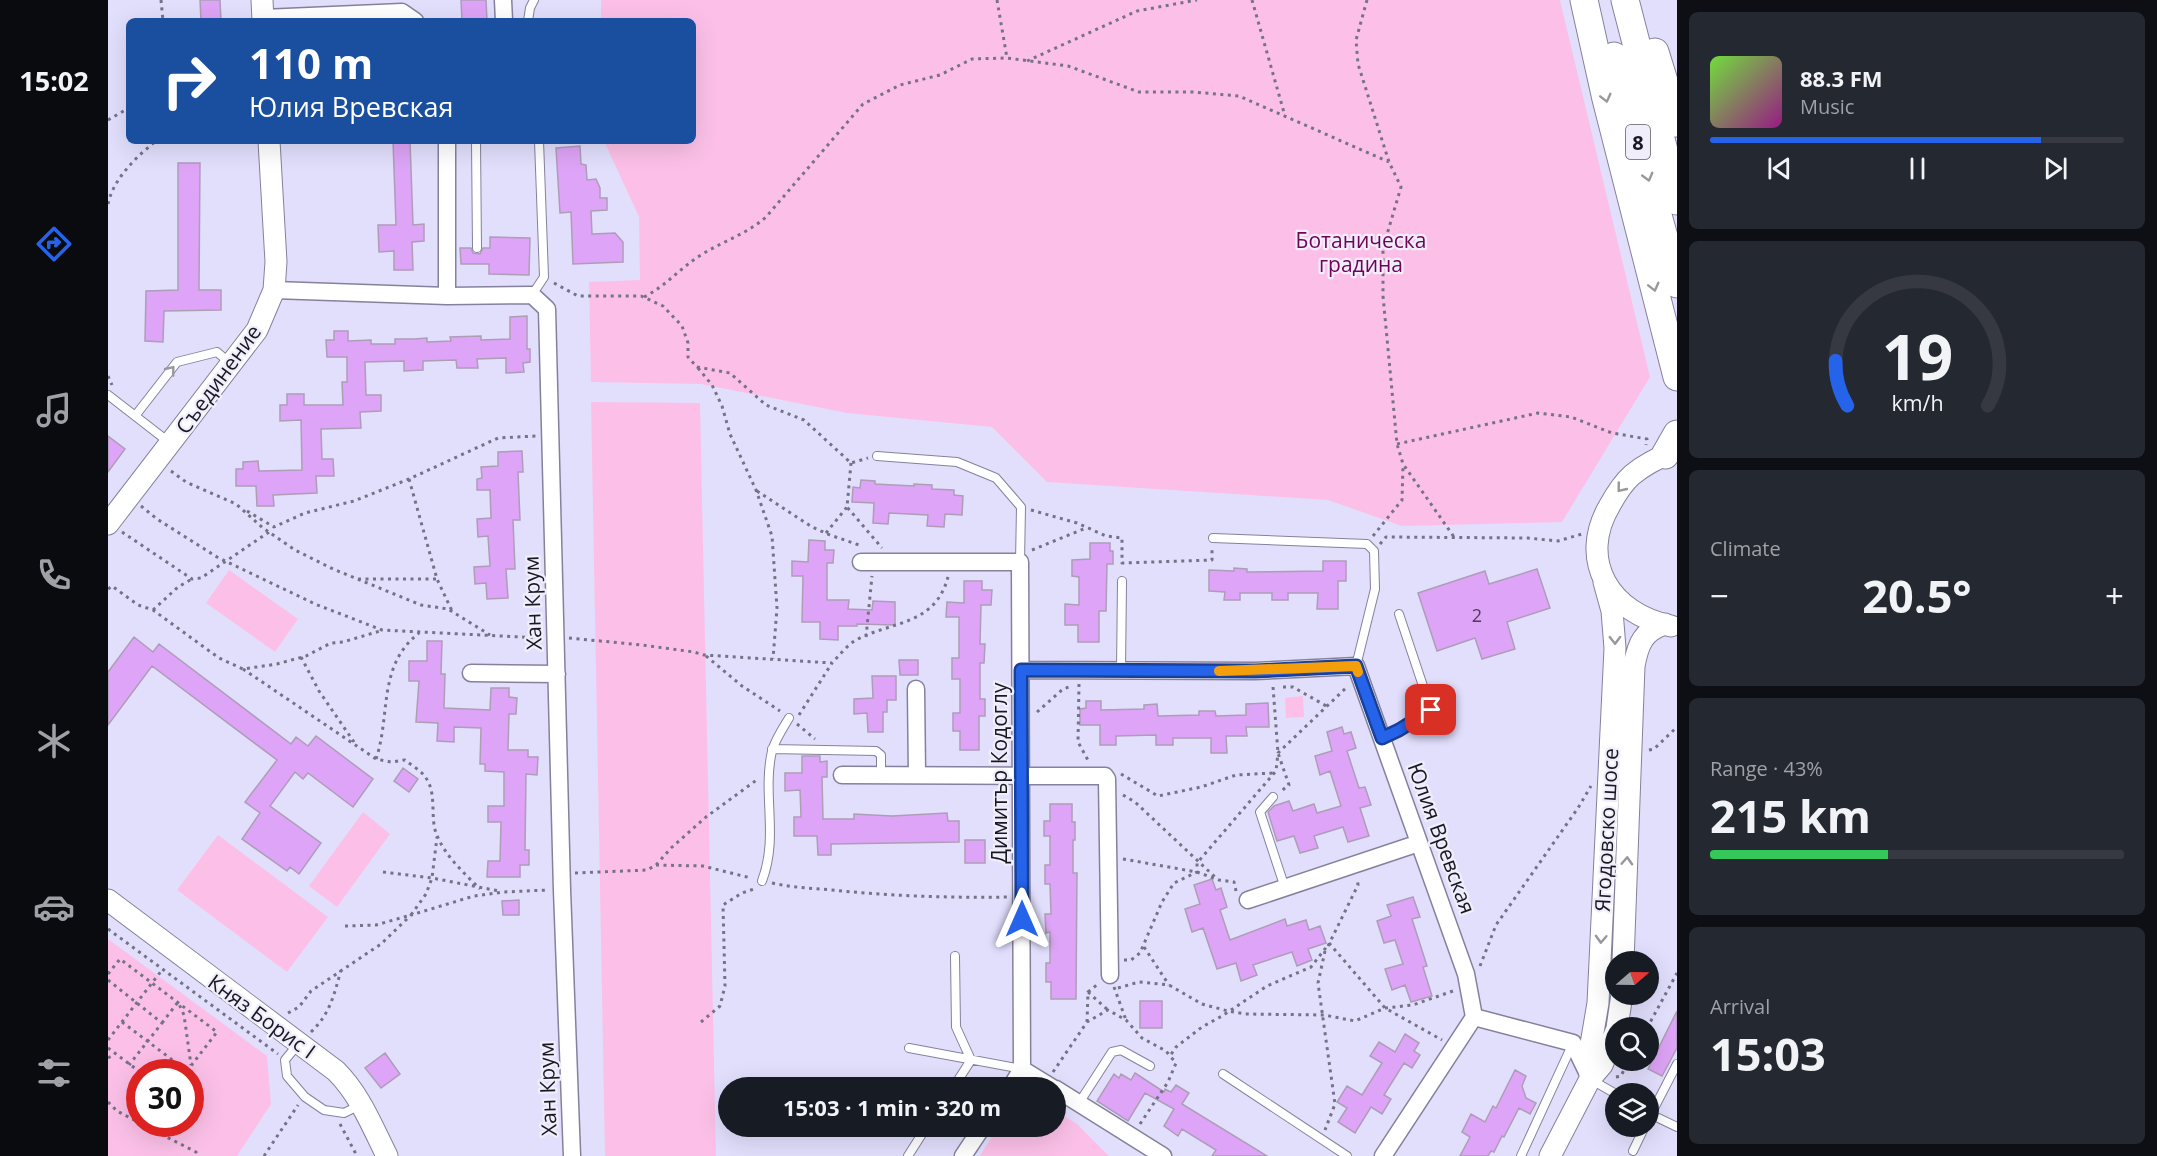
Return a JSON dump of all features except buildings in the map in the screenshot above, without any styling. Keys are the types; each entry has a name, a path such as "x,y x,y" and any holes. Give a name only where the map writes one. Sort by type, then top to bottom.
{"main road":[{"path":"1584,0 1606,99 1677,377"},
{"name":"8","path":"1597,0 1626,95 1677,284"},
{"name":"8","path":"1625,0 1677,201"},
{"path":"1638,0 1677,123"}],"street":[{"path":"503,0 507,18"},
{"path":"263,13 402,12 411,18"},
{"name":"Съединение","path":"108,524 257,330 274,290 276,262 269,144"},
{"path":"447,144 447,296"},
{"path":"274,290 447,296 532,294"},
{"name":"Хан Крум","path":"532,294 547,309 562,890 572,1156"},
{"path":"1598,529 1616,494 1632,475 1665,452"},
{"name":"Ягодовско шосе","path":"1590,1079 1590,1050 1598,1003 1615,639 1612,611 1596,545 1598,529"},
{"path":"868,555 954,562 1020,562"},
{"name":"Димитър Кодоглу","path":"1020,562 1022,1069"},
{"path":"1604,582 1613,594 1631,610 1642,617 1671,626"},
{"name":"Ягодовско шосе","path":"1623,951 1634,666 1641,639 1648,632 1671,626"},
{"path":"1021,670 1078,677 1121,670 1358,674"},
{"path":"471,673 557,674"},
{"name":"Юлия Вревская","path":"1358,674 1470,984 1474,1017"},
{"path":"916,689 917,775"},
{"path":"842,775 1021,775 1103,780 1111,975"},
{"path":"1248,900 1419,843"},
{"name":"Княз Борис I","path":"108,900 336,1071 349,1084 362,1104 387,1156"},
{"path":"1383,1156 1474,1017 1573,1043 1590,1079"},
{"name":"Ягодовско шосе","path":"1550,1156 1590,1079 1602,1065 1605,1057"},
{"path":"1017,1077 1022,1069 1036,1077"},
{"path":"1066,1095 1163,1156"},
{"path":"963,1156 976,1137"}],"lane":[{"path":"528,18 534,0"},
{"path":"476,144 477,248"},
{"path":"532,294 544,277 539,144"},
{"path":"135,416 177,362 217,352 231,364"},
{"path":"108,395 171,444"},
{"path":"877,456 957,462 996,478 1021,507 1020,562"},
{"path":"1213,538 1371,548 1375,589 1358,674"},
{"path":"1121,670 1122,581"},
{"path":"1382,738 1431,710 1399,614"},
{"path":"766,882 771,845 769,775 772,749 792,720"},
{"path":"772,749 876,751 881,755 881,775"},
{"path":"1273,798 1260,812 1285,888"},
{"path":"955,956 956,1027 971,1060"},
{"path":"300,1042 285,1060 287,1076 304,1097 324,1110 344,1113 362,1104"},
{"path":"1521,1156 1573,1043"},
{"path":"909,1048 1022,1069"},
{"path":"1079,1103 1112,1052 1121,1050 1150,1066"},
{"path":"960,1077 971,1060"},
{"path":"1659,1097 1677,1064"},
{"path":"1223,1074 1347,1156"},
{"path":"1590,1079 1605,1088"},
{"path":"1659,1120 1677,1127"},
{"path":"908,1156 920,1137"},
{"path":"1633,1151 1640,1137"}],"path":[{"path":"160,0 162,18"},
{"path":"997,0 1007,58"},
{"path":"1027,61 1137,11 1197,0"},
{"path":"1252,0 1285,116"},
{"path":"1367,0 1356,40 1358,64 1389,162 1401,187 1383,248 1383,296 1397,444 1403,464 1454,537"},
{"path":"644,297 668,283 678,271 700,255 753,229 766,217 862,104 900,85 940,75 972,58 1007,58 1068,66 1139,92 1193,92 1239,96 1389,162"},
{"path":"108,120 126,110"},
{"path":"108,204 109,193 137,156 152,144"},
{"path":"544,277 578,296 644,297 663,306 682,326 688,343 688,357 712,385 722,406 730,434 756,490 772,536 777,608 773,660"},
{"path":"697,367 730,373 766,405 804,420 851,464"},
{"path":"1397,444 1538,413 1571,417 1612,433 1647,439 1665,452"},
{"path":"157,461 186,482 236,504 274,527 305,513 354,501 409,479 498,438 550,434"},
{"path":"851,464 877,456"},
{"path":"826,533 847,507 851,464"},
{"path":"1371,548 1402,500 1403,464"},
{"path":"409,479 437,579 452,612"},
{"path":"756,490 812,527 868,555 884,553 881,545 847,507"},
{"path":"129,497 157,519 225,561 315,604 382,630 586,639 704,655 832,663"},
{"path":"1021,507 1056,516 1106,536 1122,538 1122,563 1212,560 1213,538"},
{"path":"242,508 268,532 295,550 356,579 421,605 448,609 491,636"},
{"path":"108,524 192,579"},
{"path":"1020,562 1033,548 1086,528"},
{"path":"1371,548 1386,537 1528,538 1558,541 1598,529"},
{"path":"153,610 178,587 192,579 201,578 268,532"},
{"path":"866,637 869,588 868,555"},
{"path":"792,720 832,663 854,641 905,624 939,602 948,579 949,567 954,562"},
{"path":"356,579 437,579"},
{"path":"108,589 112,586 138,605 153,610 219,658 243,669 376,759 391,762 405,760 426,778 433,799 433,821 437,836 457,867 480,889"},
{"path":"243,669 301,657 331,643 343,642 382,630"},
{"path":"376,759 391,674 399,654 420,632"},
{"path":"704,655 742,686 811,735 823,750"},
{"path":"301,657 319,691 355,743"},
{"path":"1278,753 1328,707 1358,674"},
{"path":"1021,716 1033,715 1078,677"},
{"path":"1078,677 1078,742 1103,780 1135,802 1197,863 1219,880"},
{"path":"1197,872 1197,863 1276,771 1278,753 1273,687"},
{"path":"1304,694 1328,707"},
{"path":"1632,754 1654,749 1677,727"},
{"path":"1273,798 1289,785 1278,753"},
{"path":"1111,975 1139,982 1169,985 1202,1004 1228,1011 1245,1014 1324,1015 1355,1021 1385,1008 1413,1005 1470,984 1475,980 1496,925 1578,808 1598,772 1610,765"},
{"path":"1103,780 1116,772 1158,796 1201,787 1236,775 1274,773"},
{"path":"562,873 647,870 656,865 671,848 722,805 760,778 769,775"},
{"path":"265,1017 289,1013 299,1007 311,991 381,944 411,915 426,894 432,878 437,836"},
{"path":"1108,858 1197,872 1219,880 1234,882 1239,898 1248,900"},
{"path":"656,865 703,866 796,888 959,898 1022,897"},
{"path":"1320,1138 1335,1104 1318,983 1329,944 1358,885 1353,865"},
{"path":"383,872 432,878 504,892"},
{"path":"1088,992 1140,954 1162,902 1174,883 1197,872"},
{"path":"700,1022 720,1006 725,986 723,905 766,882"},
{"path":"345,926 376,925 474,896 504,892 562,890"},
{"path":"108,929 285,1060"},
{"path":"1329,944 1385,1008 1453,1047"},
{"path":"1170,1056 1176,1047 1202,1027 1267,986 1311,968 1329,944"},
{"path":"1144,947 1169,985"},
{"path":"108,974 120,959 217,1032 196,1059"},
{"path":"108,1040 162,969"},
{"path":"300,1042 322,1021 332,1001 341,970"},
{"path":"1653,1017 1677,973"},
{"path":"1111,975 1126,1020"},
{"path":"108,980 162,1023"},
{"path":"1088,992 1108,1010 1126,1020 1142,1038 1167,1051 1176,1063 1168,1082 1139,1125 1142,1143"},
{"path":"1087,1022 1088,992"},
{"path":"134,1059 178,1002"},
{"path":"178,1002 184,1015 190,1059"},
{"path":"1054,1077 1058,1066 1087,1022 1108,1010"},
{"path":"122,1022 170,1059"},
{"path":"108,1048 126,1062"},
{"path":"108,1058 116,1054"},
{"path":"264,1156 304,1097"},
{"path":"108,1102 126,1116"},
{"path":"332,1111 357,1156"},
{"path":"167,1137 196,1152 199,1156"}],"green space":[{"name":"Ботаническа градина","path":"601,0 1560,0 1650,377 1562,522 1402,526 1328,500 1047,482 992,427 847,413 701,384 591,382 589,282 640,280 639,217 605,144 696,144 696,18 601,18"},
{"path":"591,402 700,403 716,1156 605,1156"},
{"path":"229,570 298,619 275,652 206,603"},
{"path":"1303,696 1304,717 1286,718 1285,698"},
{"path":"363,812 390,834 337,907 309,886"},
{"path":"218,835 328,917 287,972 177,890"},
{"path":"108,939 267,1056 271,1104 237,1156 108,1156"},
{"path":"1066,1117 1077,1124 1109,1156 980,1156 992,1137 1066,1137"}],"slow traffic":[{"path":"1219,671 1356,666 1358,672"}],"route":[{"path":"1022,919 1021,670 1255,671 1356,666 1382,738 1431,710"}]}
